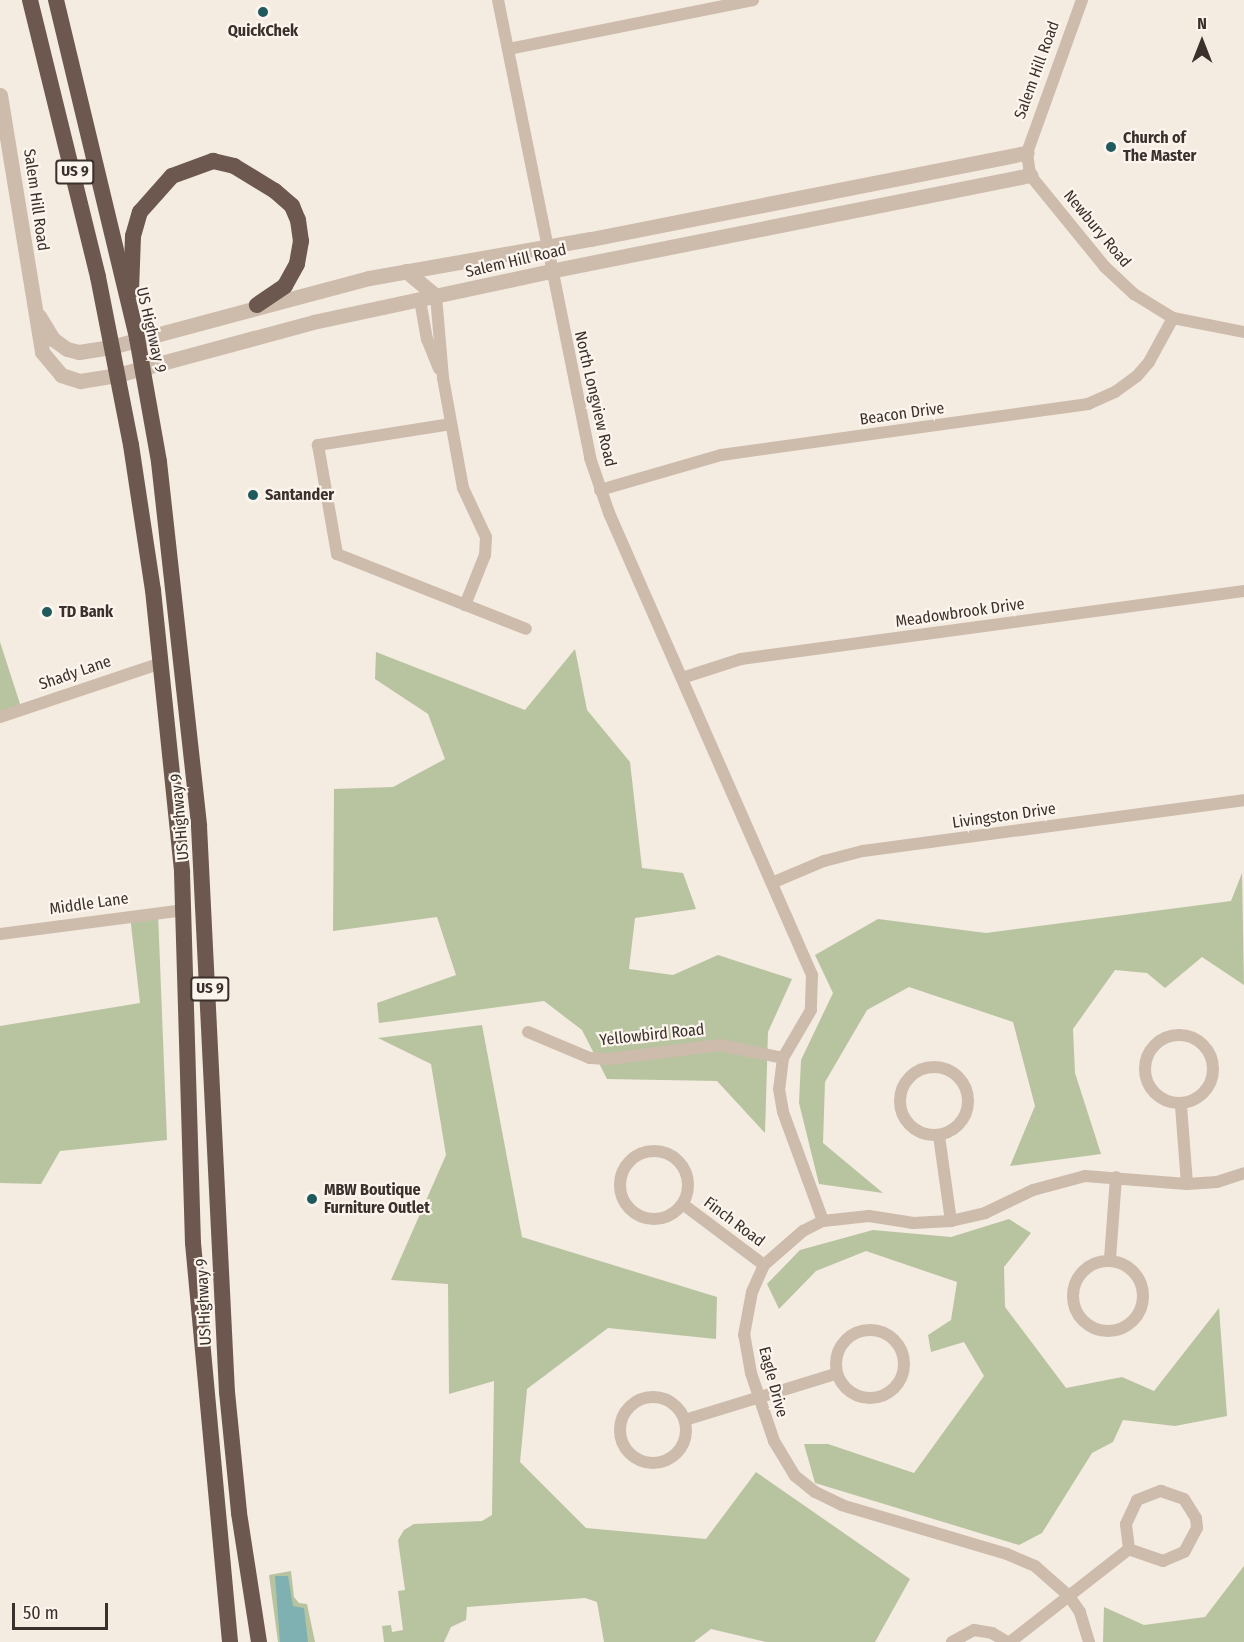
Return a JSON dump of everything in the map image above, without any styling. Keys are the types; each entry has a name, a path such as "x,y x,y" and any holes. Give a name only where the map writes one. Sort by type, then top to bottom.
{"highway":[{"name":"US Highway 9","path":"30,0 79,188 131,445 161,663 184,910 193,1243 230,1642"},
{"name":"US Highway 9","path":"56,0 134,330 159,462 199,819 227,1392 239,1513 260,1642"},
{"path":"134,330 131,255 140,212 172,176 213,161 234,166 268,186 292,206 298,220 301,241 297,264 285,286 257,305"}],"street":[{"name":"North Longview Road","path":"498,0 545,247 590,459 600,490 774,882 814,985 811,1010 783,1058"},
{"path":"508,49 709,4 753,0"},
{"name":"Salem Hill Road","path":"0,94 42,352 61,375 80,381 117,375 313,322 550,271 1030,175 1027,153 1082,0"},
{"name":"Salem Hill Road","path":"35,311 53,339 67,350 111,347 134,330 406,271 545,247 1027,153"},
{"name":"Newbury Road","path":"1030,175 1105,267 1134,294 1173,318 1244,332"},
{"path":"406,271 436,296 443,378 463,488 486,537 484,555 465,605"},
{"path":"420,300 427,339 443,378"},
{"name":"Beacon Drive","path":"600,490 721,455 1088,404 1115,392 1137,376 1149,362 1173,318"},
{"path":"451,424 318,445 337,554 526,629"},
{"name":"Meadowbrook Drive","path":"682,678 741,659 1244,591"},
{"name":"Shady Lane","path":"0,717 161,663"},
{"name":"Livingston Drive","path":"774,882 824,861 863,851 1244,800"},
{"name":"Middle Lane","path":"0,934 184,910"},
{"name":"Yellowbird Road","path":"528,1032 590,1058 609,1059 720,1045 783,1058"},
{"path":"1182,1035 1207,1048 1214,1068 1204,1093 1181,1106 1154,1093 1144,1067 1150,1049 1171,1036 1182,1035"},
{"path":"783,1058 779,1089 783,1112 823,1221"},
{"path":"930,1068 958,1077 968,1095 960,1123 939,1136 909,1125 899,1104 909,1079 930,1068"},
{"path":"1181,1106 1187,1184"},
{"path":"939,1136 951,1221"},
{"name":"Finch Road","path":"645,1151 670,1154 683,1167 687,1178 684,1205 665,1217 637,1216 621,1196 623,1170 645,1151"},
{"name":"Eagle Drive","path":"1089,1642 1080,1612 1069,1596 1035,1566 1007,1554 842,1505 815,1492 788,1467 758,1398 744,1335 748,1302 764,1265 803,1231 823,1221 869,1216 913,1223 951,1221 985,1213 1056,1182 1085,1176 1187,1184 1217,1182 1244,1173"},
{"path":"1110,1259 1116,1177"},
{"name":"Finch Road","path":"684,1205 764,1265"},
{"path":"1110,1259 1132,1272 1139,1280 1143,1301 1133,1321 1120,1329 1108,1330 1084,1321 1072,1296 1080,1275 1110,1259"},
{"path":"861,1330 883,1330 900,1349 904,1363 898,1384 878,1398 856,1396 835,1374 839,1348 861,1330"},
{"path":"685,1420 835,1374"},
{"path":"657,1396 668,1401 685,1420 681,1447 658,1465 642,1462 621,1439 623,1412 637,1398 657,1396"},
{"path":"1172,1492 1191,1507 1197,1528 1184,1552 1163,1561 1129,1549 1127,1518 1137,1500 1147,1494 1172,1492"},
{"path":"952,1642 964,1633 983,1630 1008,1642 1129,1549"}],"green space":[{"path":"0,642 21,707 0,716"},
{"path":"575,649 587,710 630,762 642,868 683,873 696,909 635,918 629,969 673,975 718,955 792,979 768,1032 765,1133 717,1081 607,1079 582,1030 544,1001 379,1023 377,1003 456,975 437,917 333,931 334,789 393,787 445,759 428,714 375,679 376,652 525,710"},
{"path":"1242,873 1244,985 1202,957 1165,988 1147,973 1115,970 1073,1029 1075,1073 1101,1154 1010,1166 1035,1106 1013,1022 909,987 867,1010 825,1082 823,1143 883,1193 819,1184 799,1103 801,1060 833,993 815,955 878,919 986,933 1231,901"},
{"path":"158,913 167,1140 60,1151 41,1184 0,1183 0,1026 140,1003 130,916"},
{"path":"482,1025 522,1237 717,1297 716,1339 608,1328 527,1389 520,1462 586,1528 706,1539 756,1472 910,1579 875,1642 766,1642 711,1629 694,1642 604,1642 597,1602 585,1598 467,1607 466,1620 451,1627 444,1642 384,1642 382,1626 391,1625 392,1632 403,1630 398,1591 405,1590 398,1540 404,1530 414,1524 482,1521 492,1515 494,1381 449,1394 448,1284 391,1280 446,1155 431,1064 378,1038"},
{"path":"1009,1219 1031,1233 1004,1267 1005,1307 1066,1388 1122,1377 1154,1391 1219,1308 1227,1416 1175,1426 1123,1420 1113,1442 1092,1453 1042,1533 1019,1545 815,1483 804,1444 828,1444 914,1473 984,1376 964,1342 931,1352 928,1335 951,1320 957,1282 866,1251 816,1271 779,1309 767,1284 800,1250 873,1230 951,1237"},
{"path":"1244,1566 1244,1642 1103,1642 1104,1607 1144,1625 1205,1617"},
{"path":"291,1571 294,1597 299,1603 307,1604 315,1642 278,1642 269,1575"}],"water":[{"path":"275,1576 288,1576 293,1606 304,1608 308,1642 280,1642"}],"place":[{"name":"QuickChek","path":"263,12"},
{"name":"Church of The Master","path":"1111,147"},
{"name":"Santander","path":"253,495"},
{"name":"TD Bank","path":"47,612"},
{"name":"MBW Boutique Furniture Outlet","path":"312,1199"}]}
